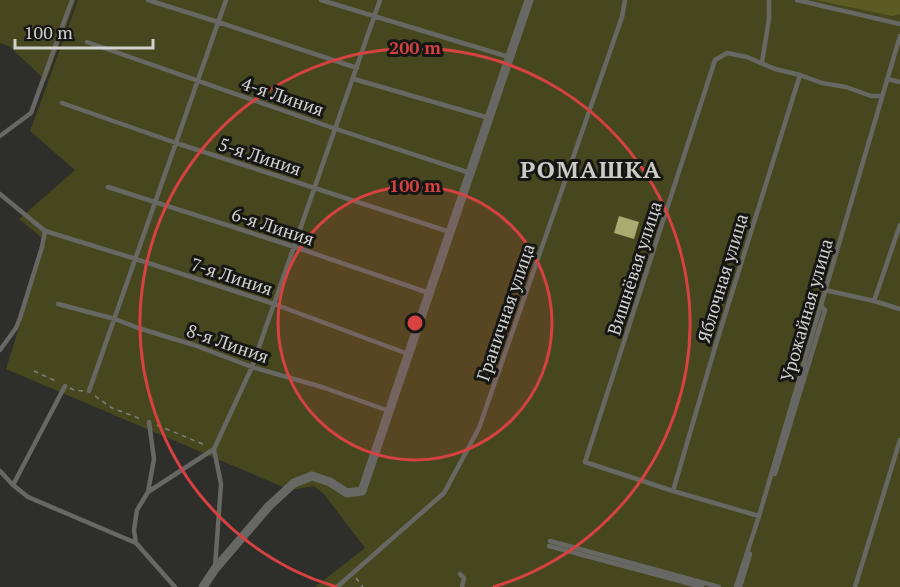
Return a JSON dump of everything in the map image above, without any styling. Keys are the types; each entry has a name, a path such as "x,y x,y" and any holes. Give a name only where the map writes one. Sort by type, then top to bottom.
{"street":[{"path":"203,587 215,569 269,506 294,483 312,476 330,482 347,493 362,491 529,0"}],"lane":[{"path":"0,136 32,113 72,0"},
{"path":"148,0 357,68"},
{"path":"89,391 226,0"},
{"path":"321,0 510,57"},
{"path":"148,492 214,450 252,367 380,0"},
{"name":"Граничная улица","path":"337,587 444,493 479,428 619,28 625,0"},
{"path":"769,0 769,19 762,62 776,69 846,87 871,96 882,96"},
{"path":"796,0 900,24"},
{"name":"Урожайная улица","path":"738,587 900,38"},
{"name":"4-я Линия","path":"87,42 470,173"},
{"name":"Вишнёвая улица","path":"673,491 585,462 715,60 727,53 762,62"},
{"name":"Яблочная улица","path":"673,491 800,75"},
{"path":"354,79 489,118"},
{"path":"887,79 900,82"},
{"name":"5-я Линия","path":"62,103 176,143 450,232"},
{"name":"6-я Линия","path":"108,187 429,293"},
{"path":"0,194 45,231 20,318 16,328 0,350"},
{"path":"874,301 900,225"},
{"name":"7-я Линия","path":"45,231 274,304 408,354"},
{"path":"825,290 900,309"},
{"name":"8-я Линия","path":"58,304 115,319 252,367 322,387 389,411"},
{"path":"738,587 825,310 821,306"},
{"path":"13,485 65,386"},
{"path":"136,543 134,530 137,510 148,492 154,459 149,422"},
{"path":"855,587 900,440"},
{"path":"214,450 221,484 215,569"},
{"path":"0,471 28,497 136,543 175,587"},
{"path":"673,491 759,516"},
{"path":"702,587 549,544 719,587"},
{"path":"460,574 464,578 462,587"}],"path":[{"path":"34,371 74,390 89,391 112,408 214,450"},
{"path":"352,574 363,587"}],"shaded area":[{"path":"0,0 76,0 46,81 9,46 0,43"},
{"path":"78,0 900,0 900,587 315,587 365,548 324,494 314,486 290,490 6,369 46,241 19,219 75,170 30,131"},
{"path":"816,0 900,0 900,14 892,16"}],"building":[{"path":"619,216 639,222 634,239 614,233"}],"district":[{"name":"РОМАШКА","path":"591,169"}]}
